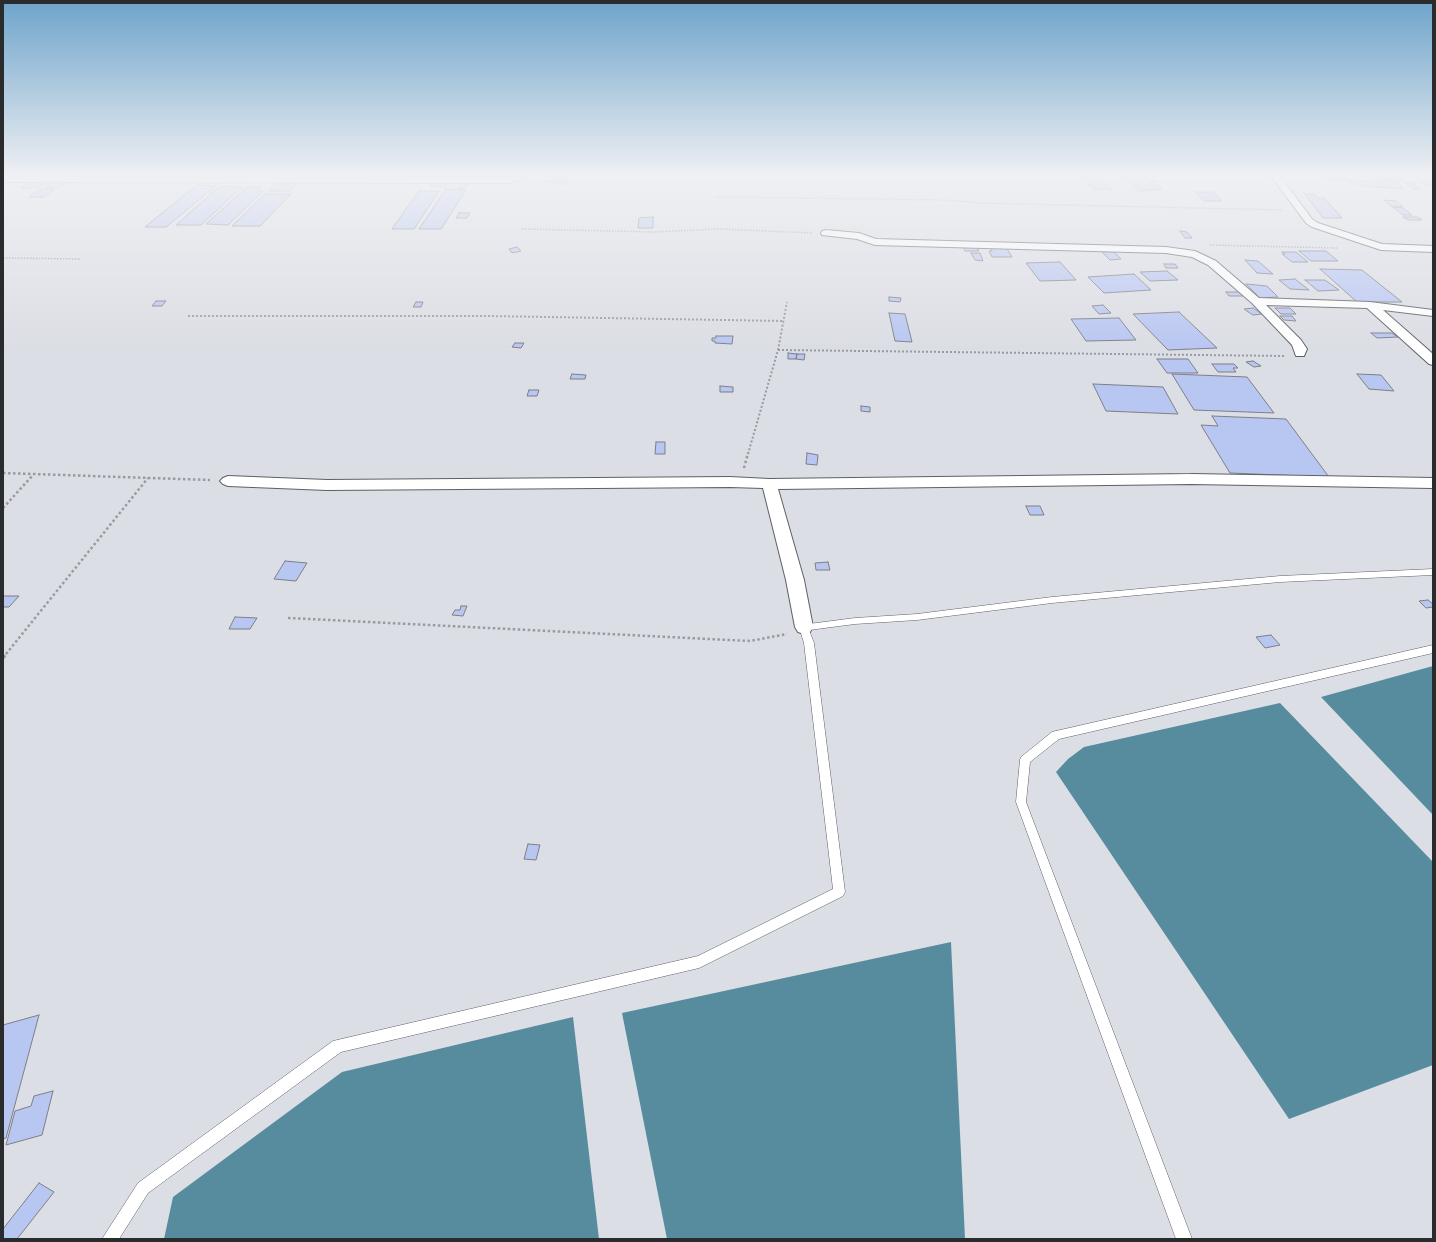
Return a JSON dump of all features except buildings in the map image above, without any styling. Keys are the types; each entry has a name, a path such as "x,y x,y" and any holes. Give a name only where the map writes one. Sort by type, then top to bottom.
{"street":[{"path":"837,234 859,236 875,242 1166,250 1189,253 1203,257 1212,263 1256,301 1297,343 1301,349 1300,352"},
{"path":"1342,234 1381,247 1433,249"},
{"path":"1256,301 1370,305 1433,313"},
{"path":"1370,305 1433,361"},
{"path":"228,481 327,485 742,482 770,484 1191,479 1433,483"},
{"path":"770,484 795,580 804,627"}],"lane":[{"path":"110,1239 144,1188 338,1046 699,962 839,892 809,642 804,627 855,621 917,617 1060,599 1280,579 1433,572"},
{"path":"1184,1239 1021,802 1025,760 1056,734 1433,649"}],"path":[{"path":"3,258 81,259"},
{"path":"742,482 742,474 778,350 787,302"},
{"path":"188,316 487,316 784,321"},
{"path":"778,350 1284,356 1300,352"},
{"path":"3,473 228,481"},
{"path":"3,508 33,475"},
{"path":"3,658 148,478"},
{"path":"288,618 750,640 782,636 804,627"}],"water":[{"path":"1433,666 1433,815 1321,697"},
{"path":"1280,703 1433,862 1433,1065 1289,1119 1056,772 1068,759 1084,747"},
{"path":"951,942 965,1239 667,1239 622,1013"},
{"path":"573,1017 599,1239 164,1239 173,1197 342,1072"}]}
